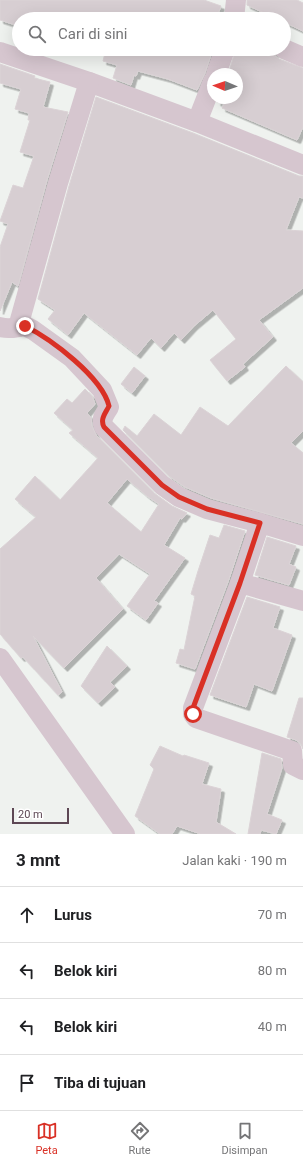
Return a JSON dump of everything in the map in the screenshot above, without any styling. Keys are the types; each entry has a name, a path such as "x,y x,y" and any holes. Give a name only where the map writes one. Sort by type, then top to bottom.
{"street":[{"path":"0,52 89,82 197,122 303,165"},
{"path":"291,52 303,57"},
{"path":"218,68 222,56"},
{"path":"89,82 58,183 9,327 25,326 72,358 102,390 109,406 102,417 104,427 162,485 179,497 207,509 303,536"},
{"path":"197,122 207,96"},
{"path":"260,523 240,583 193,708 193,714 196,718 292,751 293,765 303,770"},
{"path":"240,583 303,601"},
{"path":"0,658 125,834"}],"building":[{"path":"0,0 204,0 221,6 219,12 12,12 12,24 0,20"},
{"path":"247,0 297,0 303,3 303,31 291,25 291,12 262,12 247,5"},
{"path":"104,56 211,56 197,90 168,79 138,71 136,76 134,75 131,85 113,78 117,65 103,61"},
{"path":"234,56 275,56 303,68 303,127 297,140 222,108 224,104 243,104 243,68 230,68"},
{"path":"0,64 35,76 34,78 50,82 43,107 68,112 47,180 18,286 12,282 0,311 0,247 8,224 0,221 13,185 23,188 34,156 20,152 30,120 28,120 29,113 15,109 21,89 0,83"},
{"path":"96,97 193,133 299,176 303,176 303,198 299,197 286,230 303,231 303,288 259,320 273,337 243,364 245,367 227,381 210,360 236,339 213,310 194,326 181,340 174,333 161,348 151,338 137,355 84,313 68,335 48,319 55,310 38,299 69,186"},
{"path":"286,366 303,382 303,431 291,443 303,453 303,524 211,498 185,487 169,476 123,430 125,426 137,436 154,414 181,435 200,407 228,426"},
{"path":"134,367 145,376 132,393 121,384"},
{"path":"85,389 92,396 95,404 87,413 91,418 92,426 96,435 154,493 172,506 187,513 182,519 180,518 164,545 185,558 154,601 158,603 146,620 127,606 150,574 119,554 96,578 123,609 64,668 33,636 62,692 58,695 23,657 21,658 0,634 0,549 36,517 15,499 35,476 60,500 98,458 69,433 73,430 54,413 67,399 72,403","holes":["127,479 159,504 141,532 107,503"]},
{"path":"224,525 245,531 229,579 195,669 176,663 180,649 184,650 195,596 191,594 210,535 219,538"},
{"path":"267,537 296,546 289,564 296,567 289,585 255,575"},
{"path":"247,597 280,607 273,628 292,635 272,691 254,684 246,707 210,695"},
{"path":"107,646 127,666 110,682 115,687 98,703 81,686"},
{"path":"299,698 303,698 303,749 301,744 296,740 287,737"},
{"path":"160,746 183,756 184,755 209,763 202,784 221,789 216,822 236,834 201,834 177,826 172,834 160,834 135,816 154,769 150,765"},
{"path":"262,753 281,759 282,768 267,814 282,820 276,834 261,830 260,834 248,834"}],"route":[{"path":"25,326 72,358 102,390 108,400 109,406 102,417 104,427 162,485 179,497 207,509 260,523 240,583 193,708 193,714"}]}
